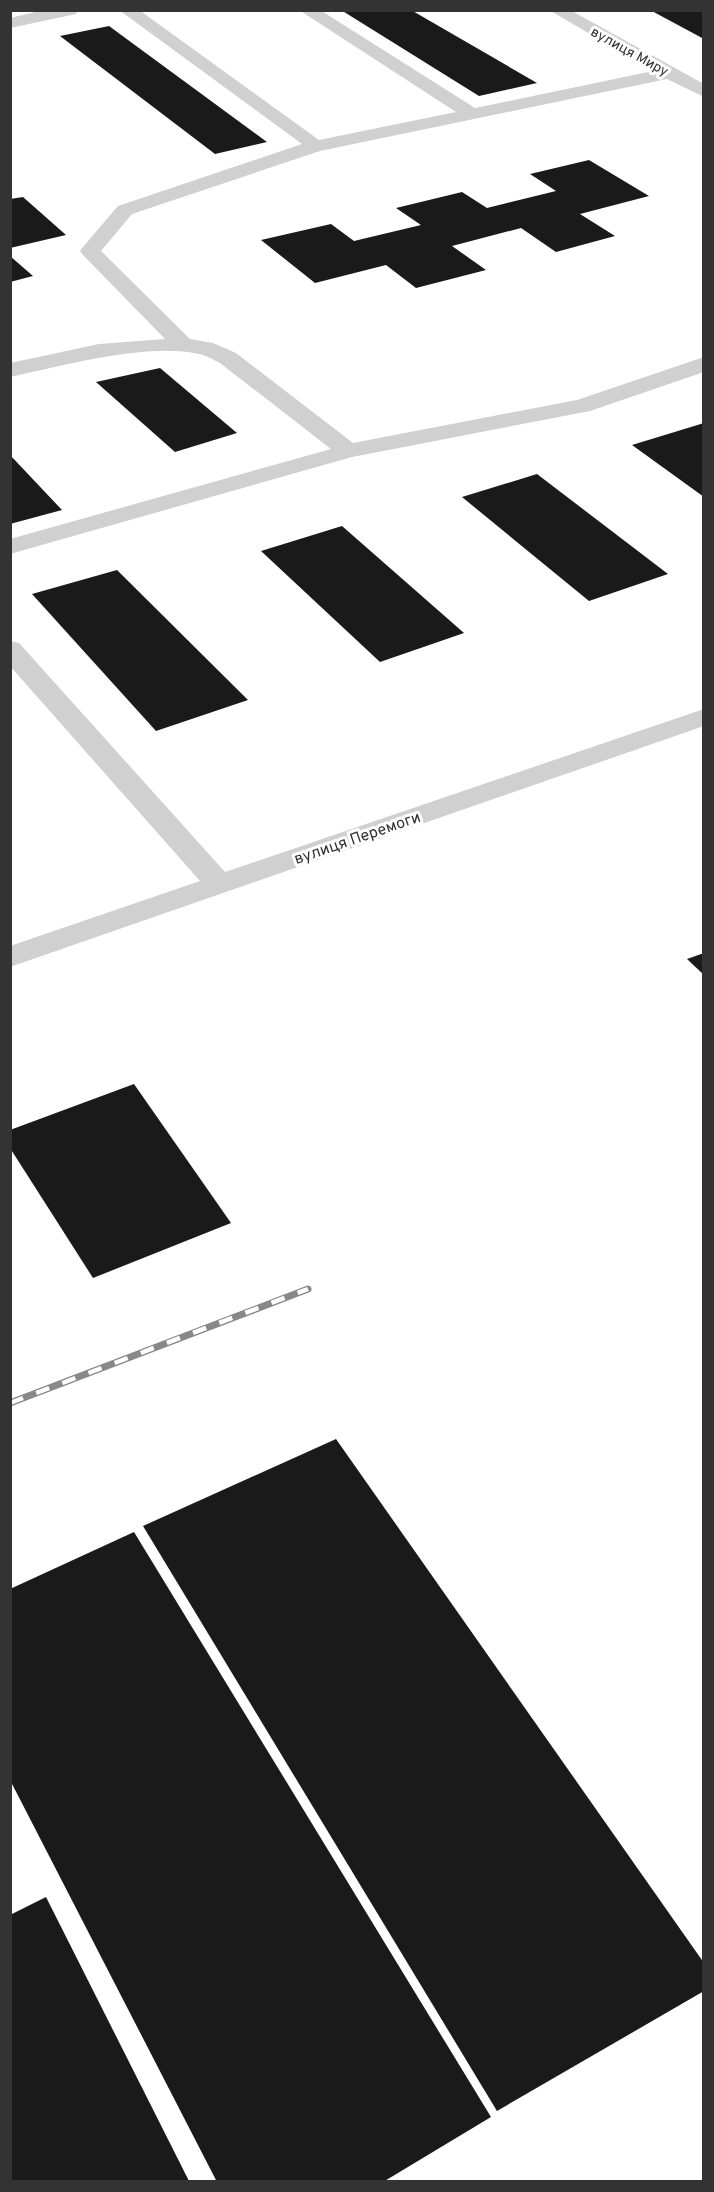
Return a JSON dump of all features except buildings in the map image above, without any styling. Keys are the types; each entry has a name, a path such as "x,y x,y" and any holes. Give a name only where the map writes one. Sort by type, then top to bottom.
{"street":[{"path":"10,23 70,10"},
{"path":"126,10 316,146"},
{"path":"308,10 472,114"},
{"name":"вулиця Миру","path":"557,10 704,92"},
{"path":"183,345 90,251 125,210 316,146 669,73"},
{"path":"10,370 99,351 183,345 205,348 228,358 349,451"},
{"path":"10,548 349,451 582,406 704,364"},
{"path":"10,649 220,885"},
{"name":"вулиця Перемоги","path":"10,957 704,717"}],"railway":[{"path":"10,1403 308,1289"}]}
